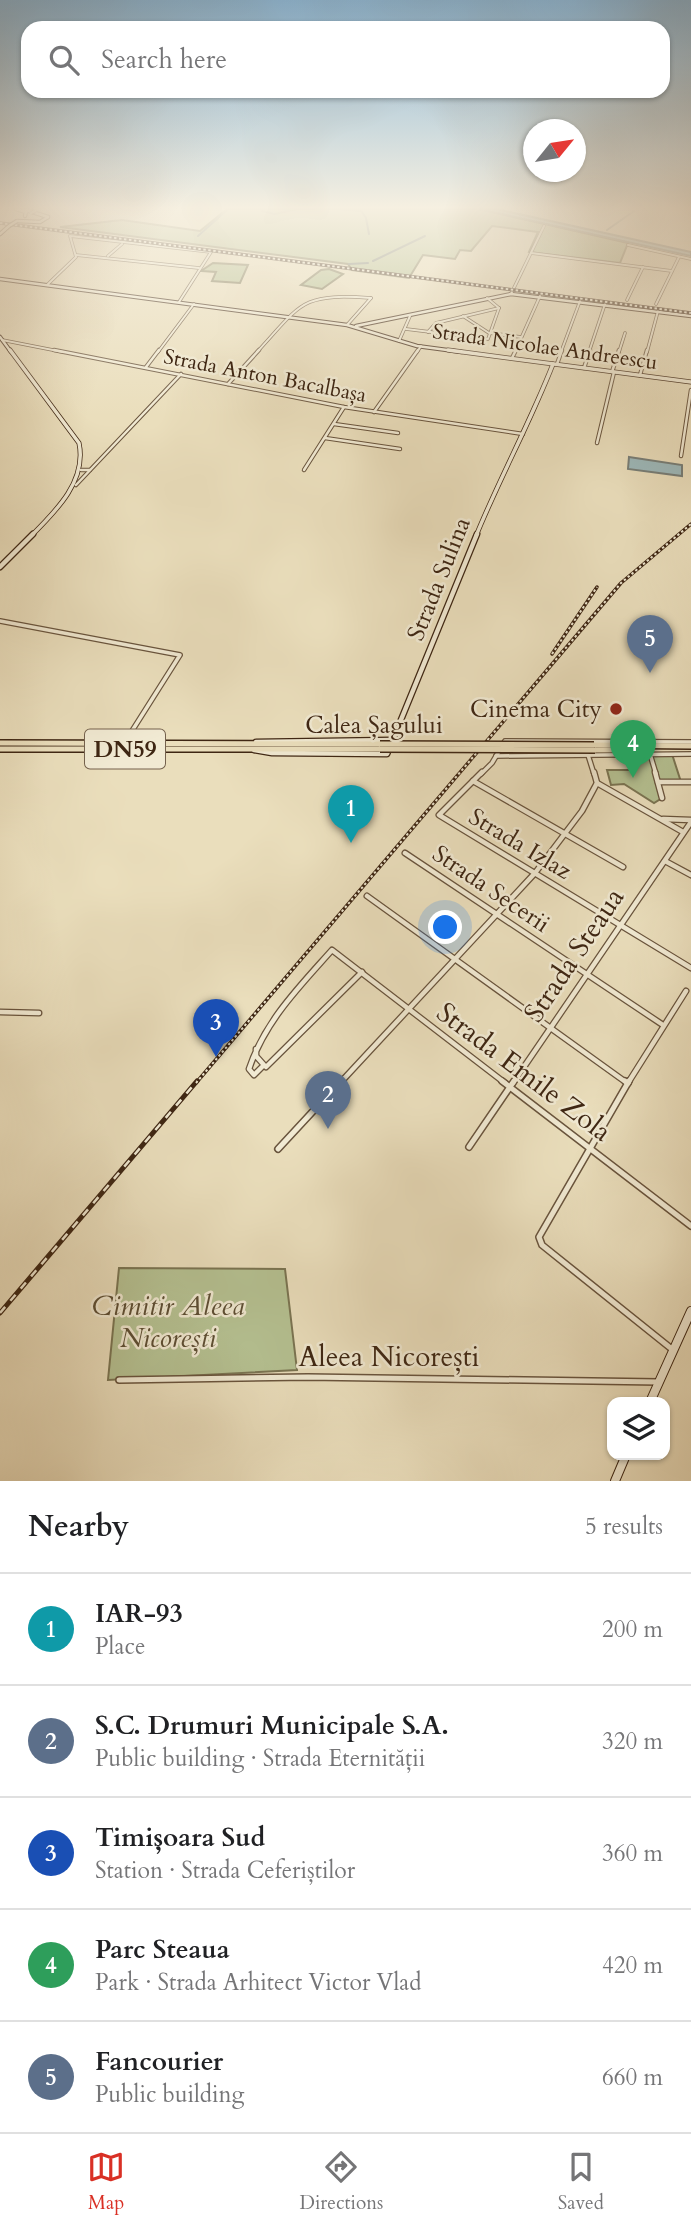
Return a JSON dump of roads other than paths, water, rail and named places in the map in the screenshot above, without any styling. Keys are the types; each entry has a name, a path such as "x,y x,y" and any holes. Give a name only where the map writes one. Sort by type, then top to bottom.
{"main road":[{"path":"1,339 79,443 83,456 81,470"},
{"name":"Calea Șagului","path":"0,743 248,747"},
{"name":"Calea Șagului","path":"0,749 691,748"},
{"path":"615,1481 624,1460"}],"street":[{"path":"47,285 53,278"},
{"path":"179,302 194,278"},
{"path":"511,294 519,278"},
{"path":"627,300 638,278"},
{"path":"656,303 668,278"},
{"path":"0,279 356,326 511,294 691,316"},
{"path":"228,384 302,303 316,298 345,295 372,298 347,325"},
{"path":"512,358 540,296"},
{"path":"487,298 499,309"},
{"path":"555,364 580,301"},
{"path":"146,367 194,304"},
{"path":"584,368 605,304"},
{"path":"428,332 434,324 499,309"},
{"path":"405,329 488,340 499,309"},
{"path":"640,375 658,311"},
{"path":"399,341 410,316"},
{"path":"463,316 491,333 521,337"},
{"name":"Strada Nicolae Andreescu","path":"356,326 421,346 691,382"},
{"path":"597,443 625,333"},
{"name":"Strada Anton Bacalbașa","path":"1,339 344,407 524,435"},
{"path":"374,412 421,346"},
{"name":"Strada Sulina","path":"387,754 499,479 524,435 555,364"},
{"path":"0,567 181,374"},
{"path":"681,456 691,390"},
{"path":"304,470 344,407"},
{"path":"333,424 398,433"},
{"path":"325,438 400,449"},
{"path":"76,485 81,470 90,470"},
{"path":"0,621 181,656 132,735 122,744"},
{"path":"132,735 134,744"},
{"name":"Calea Șagului","path":"248,747 279,740 393,740"},
{"path":"622,867 473,780 496,756 505,741 691,748"},
{"path":"540,741 533,747 542,755"},
{"name":"Calea Șagului","path":"248,747 272,753 387,754"},
{"path":"496,756 650,754 691,748"},
{"path":"650,754 662,797"},
{"path":"588,755 597,783 684,832"},
{"name":"Strada Izlaz","path":"473,780 439,815 691,968"},
{"path":"658,782 691,782"},
{"path":"278,1149 535,873 583,811 597,783"},
{"path":"661,819 691,821"},
{"name":"Strada Steaua","path":"469,1147 691,821"},
{"name":"Strada Secerii","path":"405,853 663,1025"},
{"path":"665,860 691,875"},
{"path":"367,896 628,1083"},
{"name":"Strada Emile Zola","path":"256,1049 268,1025 332,950 691,1226"},
{"path":"256,1049 250,1063 251,1074 256,1075 362,972"},
{"path":"673,1350 542,1245 541,1231 685,991"},
{"path":"0,1012 39,1013"},
{"path":"256,1049 263,1070"},
{"path":"250,1063 261,1059 271,1061"},
{"path":"652,1397 691,1311"},
{"name":"Aleea Nicorești","path":"119,1380 308,1377 659,1382"}],"water":[{"path":"629,457 682,465 682,476 628,469"}],"railway":[{"path":"423,278 691,313"},
{"path":"196,1083 621,583 691,524"},
{"path":"552,654 597,587"},
{"path":"0,1313 197,1081"}],"place":[{"name":"Fancourier","path":"650,673"},
{"name":"Cinema City","path":"616,709"},
{"name":"Parc Steaua","path":"633,778"},
{"name":"IAR-93","path":"351,843"},
{"name":"Timișoara Sud","path":"216,1057"},
{"name":"S.C. Drumuri Municipale S.A.","path":"328,1129"}],"park label":[{"name":"Cimitir Aleea Nicorești","path":"168,1322"}]}
